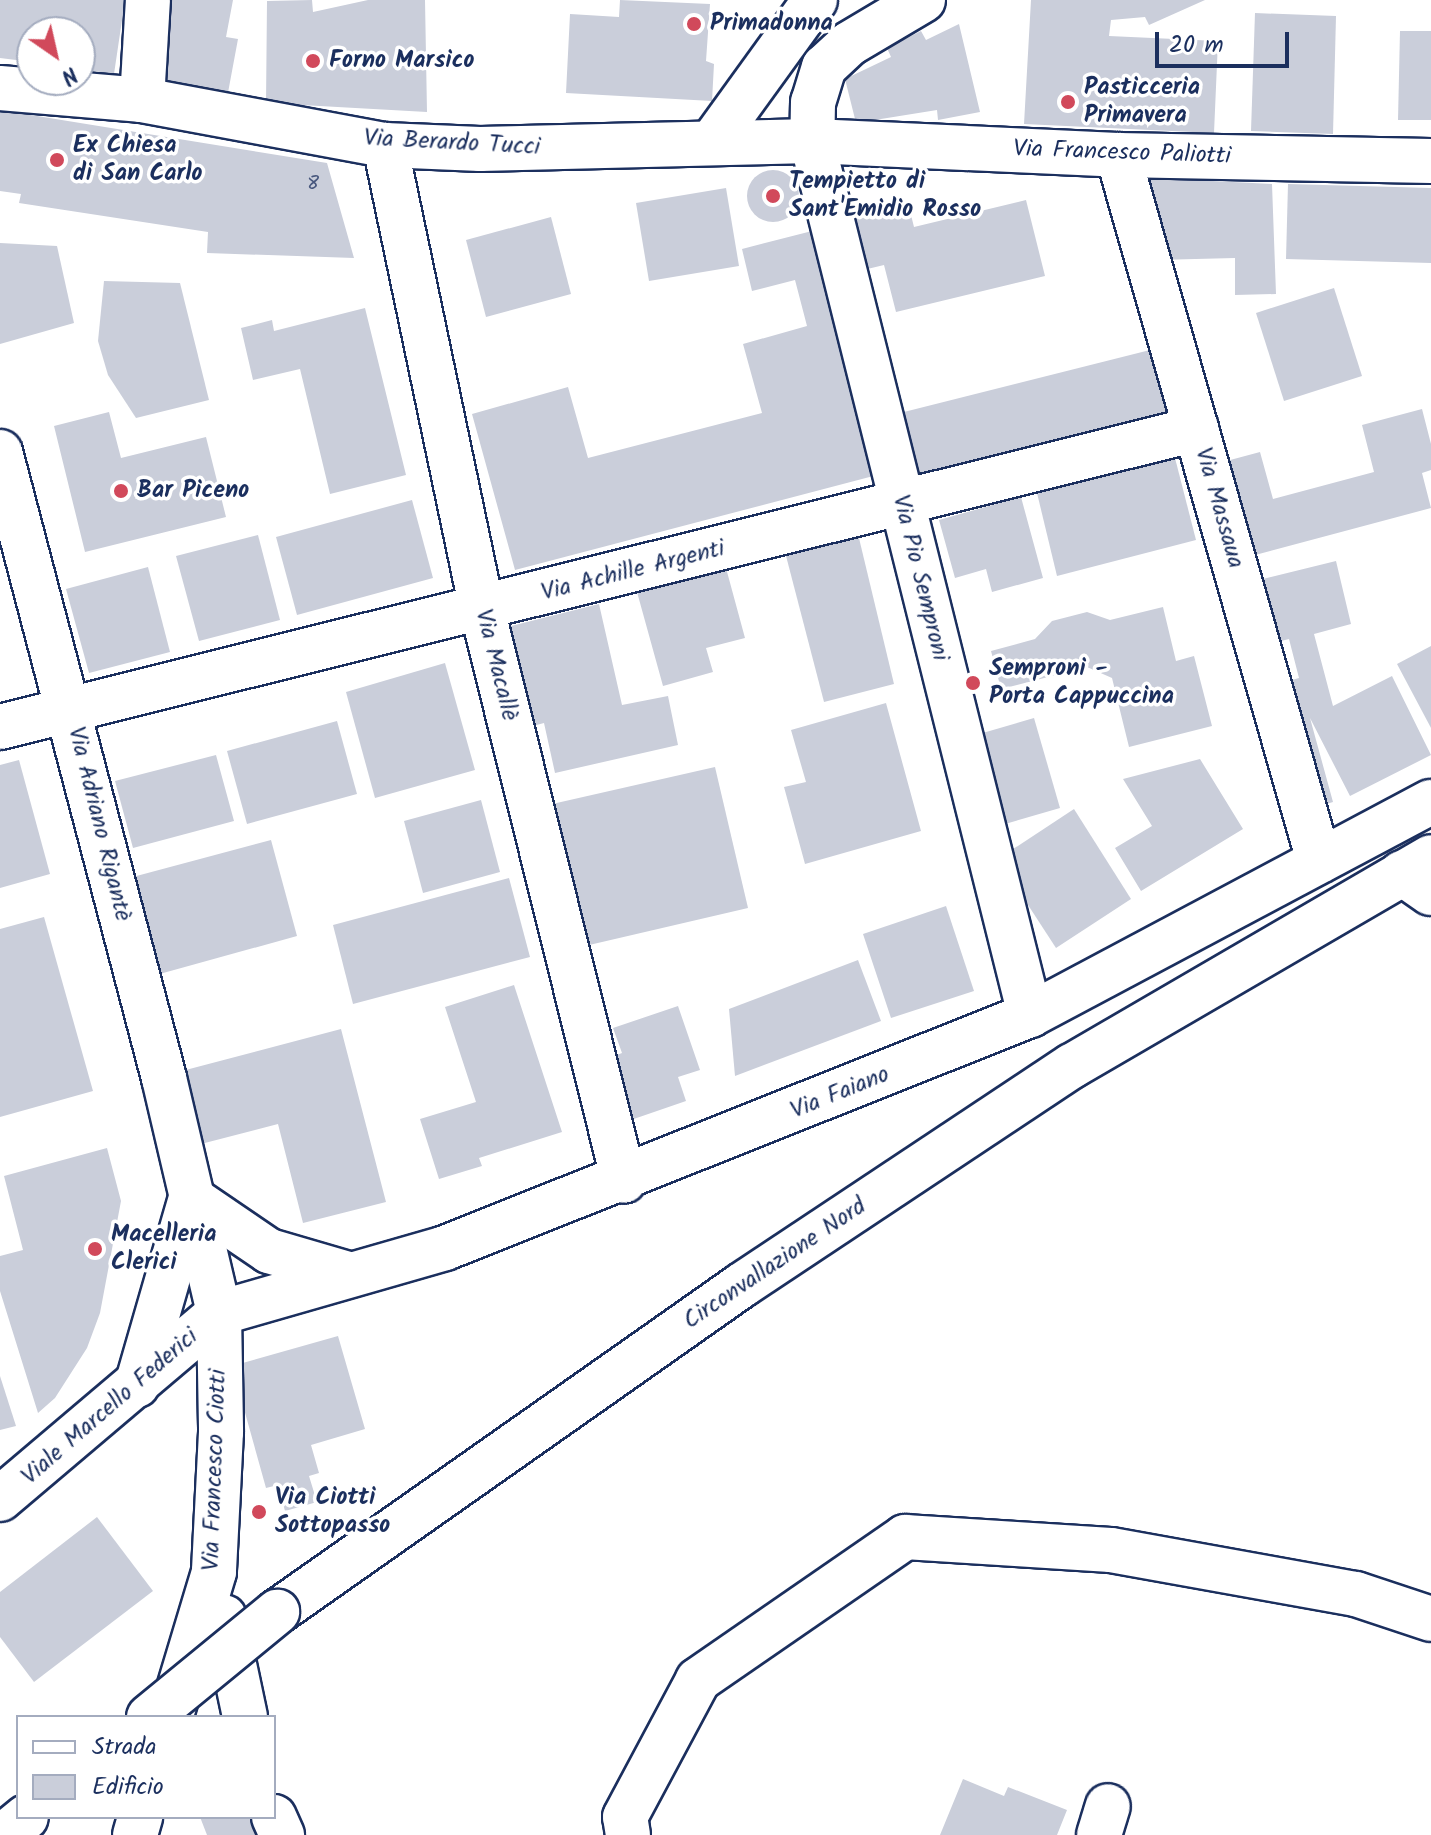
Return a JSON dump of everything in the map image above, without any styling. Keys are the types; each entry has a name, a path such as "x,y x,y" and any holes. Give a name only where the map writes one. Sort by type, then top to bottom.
{"street":[{"path":"142,100 148,0"},
{"path":"713,141 815,0"},
{"name":"Via Pio Semproni","path":"923,0 849,44 824,67 813,102 812,141 1030,1015"},
{"name":"Via Berardo Tucci","path":"0,88 142,100 385,145 480,149 812,141"},
{"name":"Via Francesco Paliotti","path":"812,141 1118,155 1431,161"},
{"name":"Via Macallè","path":"385,145 482,609 624,1181"},
{"name":"Via Massaua","path":"1118,155 1319,861"},
{"name":"Via Achille Argenti","path":"0,727 71,713 1196,429"},
{"name":"Via Adriano Rigantè","path":"0,452 71,713 219,1313"},
{"name":"Via Faiano","path":"219,1313 445,1248 624,1181 1030,1015 1431,802"},
{"name":"Circonvallazione Nord","path":"151,1715 277,1612 742,1285 1059,1075 1421,874"},
{"path":"137,1385 191,1198 269,1251 348,1274"},
{"name":"Viale Marcello Federici","path":"0,1499 219,1313"},
{"name":"Via Francesco Ciotti","path":"171,1715 214,1572 221,1432 219,1313"},
{"path":"628,1835 625,1817 698,1680 905,1537 1111,1550 1356,1594 1431,1619"},
{"path":"214,1572 245,1715"},
{"path":"4,1835 24,1819"}],"building":[{"path":"0,0 125,0 114,74 96,71 96,16 16,16 16,60 0,58"},
{"path":"165,0 233,0 226,37 238,39 227,98 150,85"},
{"path":"312,0 313,12 368,0 425,0 427,112 266,103 267,1"},
{"path":"620,0 710,4 706,61 714,64 712,101 566,93 570,14 619,17"},
{"path":"1031,0 1205,0 1149,25 1145,17 1111,20 1109,36 1218,41 1214,133 1024,124"},
{"path":"1255,13 1336,16 1333,134 1251,131"},
{"path":"959,24 980,112 938,120 937,110 856,123 845,79 891,57 887,48 921,31 926,40"},
{"path":"1400,31 1431,31 1431,120 1398,120"},
{"path":"0,110 327,163 354,258 207,253 208,232 19,203 21,194 0,191"},
{"name":"Tempietto di Sant'Emidio Rosso","path":"773,170 791,178 799,196 791,214 773,222 755,214 747,196 755,178"},
{"path":"1134,177 1272,184 1276,294 1235,295 1235,258 1156,260"},
{"path":"1288,184 1431,188 1431,263 1286,259"},
{"path":"726,188 739,266 649,281 636,203"},
{"path":"1026,200 1045,276 896,312 884,265 859,271 846,218 908,203 914,227"},
{"path":"551,217 571,294 486,317 466,240"},
{"path":"816,230 881,474 515,570 472,414 568,387 588,458 762,413 743,344 807,326 795,280 752,291 742,249"},
{"path":"0,243 57,246 74,323 0,344"},
{"path":"104,281 180,283 209,400 136,418 108,375 98,341"},
{"path":"1334,288 1362,376 1284,401 1256,313"},
{"path":"365,308 406,475 330,494 300,369 253,380 241,328 272,320 274,331"},
{"path":"1154,349 1171,418 910,484 892,415"},
{"path":"1422,409 1431,444 1431,470 1422,473 1431,508 1244,558 1219,463 1260,452 1273,499 1374,472 1362,425"},
{"path":"109,412 121,458 206,437 226,517 85,552 54,426"},
{"path":"1175,458 1196,540 1057,576 1037,493"},
{"path":"1021,497 1043,578 992,592 986,569 955,578 939,520"},
{"path":"412,500 433,578 297,615 276,537"},
{"path":"858,534 894,684 824,702 785,552"},
{"path":"258,535 280,620 199,641 176,556"},
{"path":"1336,561 1351,624 1314,634 1333,706 1392,676 1431,755 1350,796 1310,718 1333,802 1306,810 1271,686 1299,678 1289,639 1261,646 1246,583"},
{"path":"148,567 170,652 89,673 66,589"},
{"path":"726,568 745,638 706,648 713,672 663,686 637,592"},
{"path":"599,604 622,705 668,696 678,745 555,773 544,723 518,730 495,630"},
{"path":"1163,607 1176,661 1194,656 1212,726 1129,747 1112,678 1087,667 1001,689 991,651 1035,639 1052,621 1087,612 1110,620"},
{"path":"1431,646 1431,728 1397,664"},
{"path":"445,663 475,770 375,798 346,692"},
{"path":"886,703 921,831 805,864 784,787 806,782 791,730"},
{"path":"1034,718 1060,808 988,829 962,739"},
{"path":"337,721 357,794 247,824 227,751"},
{"path":"216,755 234,821 133,848 115,781"},
{"path":"1200,759 1243,829 1141,891 1115,848 1152,826 1123,779"},
{"path":"19,760 50,874 0,888 0,765"},
{"path":"715,767 748,908 572,949 539,807"},
{"path":"481,800 500,872 423,893 404,821"},
{"path":"1074,809 1131,899 1056,948 998,859"},
{"path":"271,840 297,936 156,975 129,878"},
{"path":"509,878 530,957 353,1004 333,925"},
{"path":"946,906 974,991 891,1018 863,934"},
{"path":"44,917 93,1091 0,1117 0,929"},
{"path":"858,960 881,1021 735,1076 729,1009"},
{"path":"514,985 562,1132 479,1158 482,1166 439,1179 420,1119 476,1102 445,1007"},
{"path":"678,1006 700,1070 678,1077 686,1101 625,1122 604,1060 622,1053 613,1028"},
{"path":"341,1029 386,1202 303,1223 278,1124 197,1145 178,1072"},
{"path":"107,1148 121,1201 100,1313 87,1348 55,1398 38,1413 0,1291 0,1256 23,1250 4,1176"},
{"path":"338,1336 365,1429 311,1445 319,1473 309,1476 317,1502 285,1511 278,1485 266,1488 232,1366"},
{"path":"0,1376 16,1426 0,1430"},
{"path":"97,1517 153,1591 34,1682 0,1637 0,1592"},
{"path":"963,1779 1004,1796 1008,1787 1067,1810 1057,1835 940,1835"},
{"path":"201,1819 251,1819 257,1835 207,1835"}],"place":[{"name":"Primadonna","path":"694,24"},
{"name":"Forno Marsico","path":"313,61"},
{"name":"Pasticceria Primavera","path":"1068,102"},
{"name":"Ex Chiesa di San Carlo","path":"57,160"},
{"name":"Tempietto di Sant'Emidio Rosso","path":"773,196"},
{"name":"Bar Piceno","path":"121,491"},
{"name":"Semproni - Porta Cappuccina","path":"973,683"},
{"name":"Macelleria Clerici","path":"95,1249"},
{"name":"Via Ciotti Sottopasso","path":"259,1512"}]}
